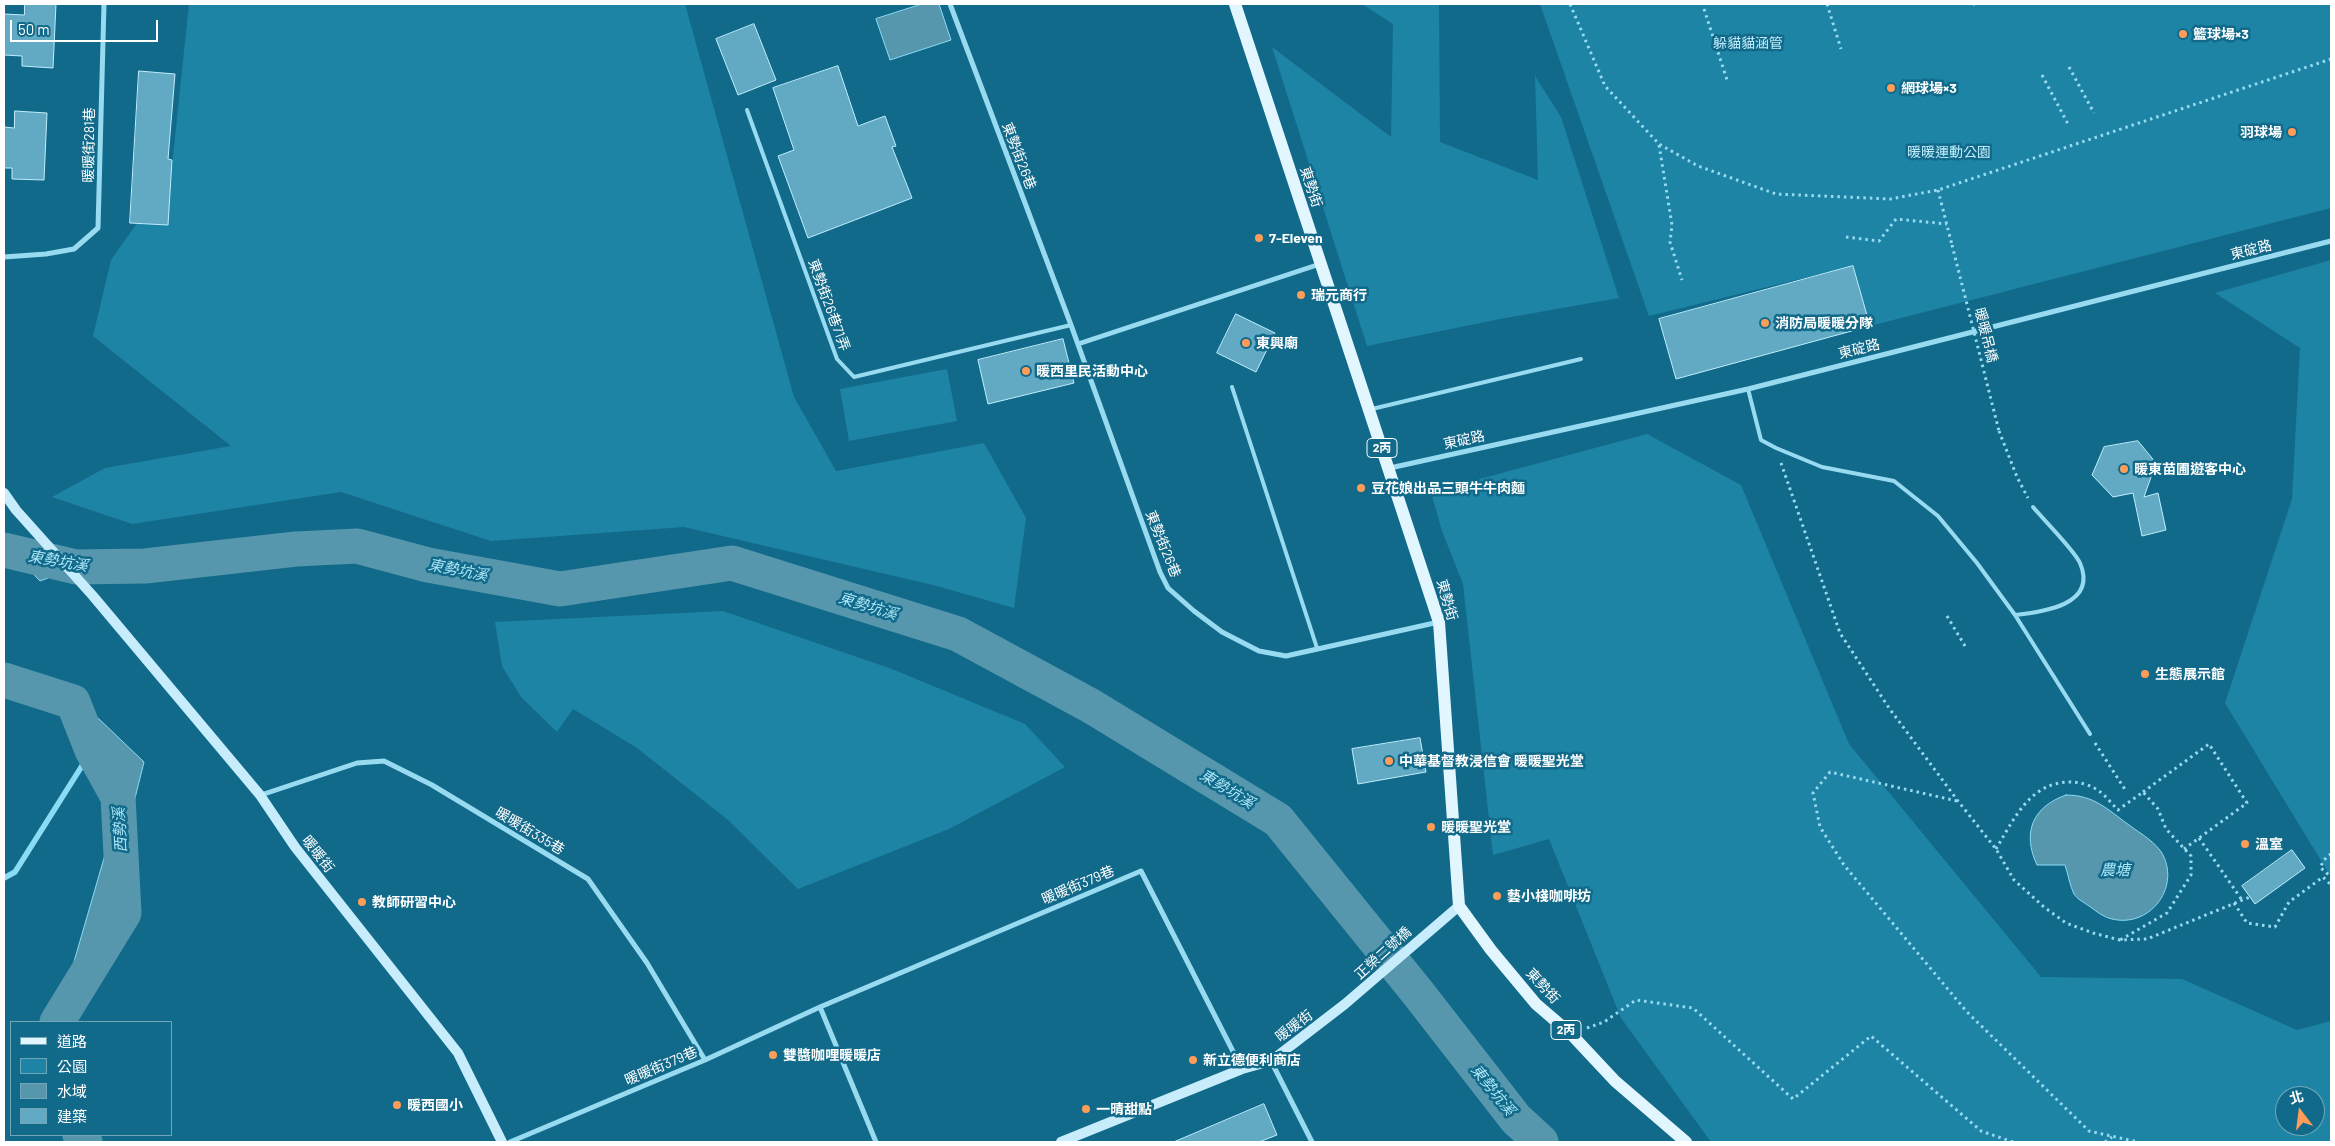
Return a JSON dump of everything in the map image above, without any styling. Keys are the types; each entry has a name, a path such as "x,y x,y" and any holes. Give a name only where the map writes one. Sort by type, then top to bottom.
{"main road":[{"name":"東勢街","path":"1235,4 1439,622 1459,906 1491,950 1536,1004 1571,1034 1615,1081 1686,1142"}],"street":[{"name":"暖暖街281巷","path":"4,257 46,254 74,249 98,228 104,4"},
{"name":"東勢街26巷","path":"950,4 1071,325 1156,563 1168,588 1194,612 1222,632 1259,651 1286,656 1439,622"},
{"name":"東碇路","path":"1389,468 1748,389 2331,241"},
{"path":"1078,344 1320,264"},
{"name":"暖暖街","path":"4,492 16,510 92,596 260,795 295,847 458,1053 502,1142"},
{"name":"暖暖街335巷","path":"260,795 357,763 384,761 432,785 588,878 647,963 706,1060"},
{"name":"暖暖街379巷","path":"510,1142 706,1060 820,1007 1141,871 1242,1069"},
{"name":"正榮二號橋","path":"1346,1004 1438,922 1459,906"},
{"name":"暖暖街","path":"1061,1142 1242,1069 1270,1061 1346,1004"},
{"path":"820,1007 876,1142"},
{"path":"1270,1061 1312,1142"}],"lane":[{"name":"東勢街26巷71弄","path":"747,110 837,359 854,377 1071,325"},
{"path":"1370,409 1581,359"},
{"path":"1232,387 1318,648"},
{"path":"1748,389 1761,440 1822,467 1894,481 1938,516 1977,563 2015,615 2090,734"},
{"path":"2015,615 2058,608 2077,596 2084,580 2080,562 2033,507"}],"path":[{"path":"1570,4 1604,86 1659,144 1698,166 1776,194 1890,199 1938,190 2331,59"},
{"path":"1827,4 1841,49"},
{"path":"1704,9 1728,83"},
{"path":"2069,67 2094,113"},
{"path":"2042,75 2068,124"},
{"path":"1659,144 1672,226 1670,242 1682,280"},
{"name":"暖暖吊橋","path":"1938,190 1999,432 2016,477 2033,507"},
{"path":"1846,236 1879,241 1896,219 1947,224"},
{"path":"1776,448 1840,633 1889,708 1996,849 2014,880 2044,907 2066,923 2120,940 2147,939 2250,897"},
{"path":"1946,616 1965,646"},
{"path":"2090,734 2126,791"},
{"path":"1996,849 2027,800 2042,788 2061,782 2080,782 2099,790 2118,810 2208,744 2247,803 2184,849"},
{"path":"1958,801 1830,772 1813,793 1820,827 1844,865 1967,1012 2089,1131 2138,1142"},
{"path":"2120,940 2167,913 2191,875 2191,856 2166,828 2158,809 2143,792"},
{"path":"2199,838 2242,900"},
{"path":"2331,854 2327,856 2320,867 2331,876"},
{"path":"2234,904 2247,923 2275,927 2289,902 2324,877 2331,885"},
{"path":"1571,1034 1604,1022 1636,1000 1693,1008 1793,1099 1871,1036 1980,1131 2014,1142"},
{"path":"2105,1142 2112,1136"}],"green space":[{"path":"189,4 685,4 794,397 836,471 984,443 1026,518 1014,608 937,586 684,527 491,541 341,492 132,524 52,497 105,468 231,446 93,336 111,260 171,175"},
{"path":"1362,4 1439,4 1440,142 1538,180 1535,76 1561,117 1619,298 1500,319 1367,346 1272,47 1391,137 1393,24"},
{"name":"暖暖運動公園","path":"1540,4 2331,4 2331,208 1870,326 1853,266 1649,316"},
{"path":"2331,260 2331,877 2225,703 2292,499 2300,348 2215,293"},
{"path":"947,369 957,421 849,441 840,389"},
{"path":"1647,434 1741,485 1849,744 2041,977 2182,979 2297,1030 2331,1021 2331,1142 1711,1142 1621,1018 1549,839 1493,855 1463,584 1442,531 1431,492"},
{"path":"723,611 892,669 1025,724 1065,767 949,829 798,889 728,820 637,748 573,709 557,732 521,697 502,666 495,622"}],"water":[{"path":"922,4 939,4 951,40 890,60 876,19"},
{"path":"4,542 18,546 48,578 40,581 21,561 4,558"},
{"path":"4,671 74,695 144,762 126,834 97,988 71,972 111,834 77,703 4,680"},
{"name":"農塘","path":"2066,795 2085,797 2107,808 2160,850 2167,868 2167,881 2164,893 2149,912 2138,918 2126,920 2106,917 2075,896 2065,865 2037,865 2030,842 2033,822 2045,806"}],"building":[{"path":"25,4 56,4 53,68 22,66 22,56 4,55 4,14 24,15"},
{"path":"754,24 776,80 738,95 716,39"},
{"path":"838,66 858,126 885,116 896,146 892,147 912,198 808,238 778,156 794,150 773,88"},
{"path":"139,71 175,74 168,159 172,160 168,225 130,223"},
{"path":"15,111 47,113 44,180 12,179 12,168 4,168 4,127 14,128"},
{"name":"消防局暖暖分隊","path":"1853,266 1870,326 1676,379 1659,319"},
{"name":"東興廟","path":"1236,314 1275,333 1256,372 1217,353"},
{"name":"暖西里民活動中心","path":"1063,339 1074,383 988,404 978,360"},
{"name":"暖東苗圃遊客中心","path":"2138,441 2156,463 2144,497 2158,493 2166,530 2142,536 2133,493 2113,497 2092,475 2104,447"},
{"name":"中華基督教浸信會 暖暖聖光堂","path":"1420,738 1426,772 1358,784 1352,749"},
{"path":"2292,850 2305,868 2255,904 2242,886"},
{"path":"1264,1104 1277,1135 1259,1142 1174,1142"}],"waterway":[{"name":"東勢坑溪","path":"4,550 76,567 145,566 296,549 357,546 428,565 560,589 732,563 958,634 1091,706 1278,820 1418,993 1516,1119 1541,1142"},
{"name":"西勢溪","path":"4,680 73,702 92,750 118,797 124,913 58,1021"},
{"path":"4,878 15,872 92,750"},
{"name":"西勢溪","path":"81,1136 85,1142"}],"place":[{"name":"籃球場×3","path":"2183,34"},
{"name":"網球場×3","path":"1891,88"},
{"name":"羽球場","path":"2292,132"},
{"name":"7-Eleven","path":"1259,238"},
{"name":"瑞元商行","path":"1301,295"},
{"name":"消防局暖暖分隊","path":"1765,323"},
{"name":"東興廟","path":"1246,343"},
{"name":"暖西里民活動中心","path":"1026,371"},
{"name":"暖東苗圃遊客中心","path":"2124,469"},
{"name":"豆花娘出品三頭牛牛肉麵","path":"1361,488"},
{"name":"生態展示館","path":"2145,674"},
{"name":"中華基督教浸信會 暖暖聖光堂","path":"1389,761"},
{"name":"暖暖聖光堂","path":"1431,827"},
{"name":"溫室","path":"2245,844"},
{"name":"藝小棧咖啡坊","path":"1497,896"},
{"name":"教師研習中心","path":"362,902"},
{"name":"雙醬咖哩暖暖店","path":"773,1055"},
{"name":"新立德便利商店","path":"1193,1060"},
{"name":"暖西國小","path":"397,1105"},
{"name":"一晴甜點","path":"1086,1109"}],"park label":[{"name":"躲貓貓涵管","path":"1748,43"}]}
